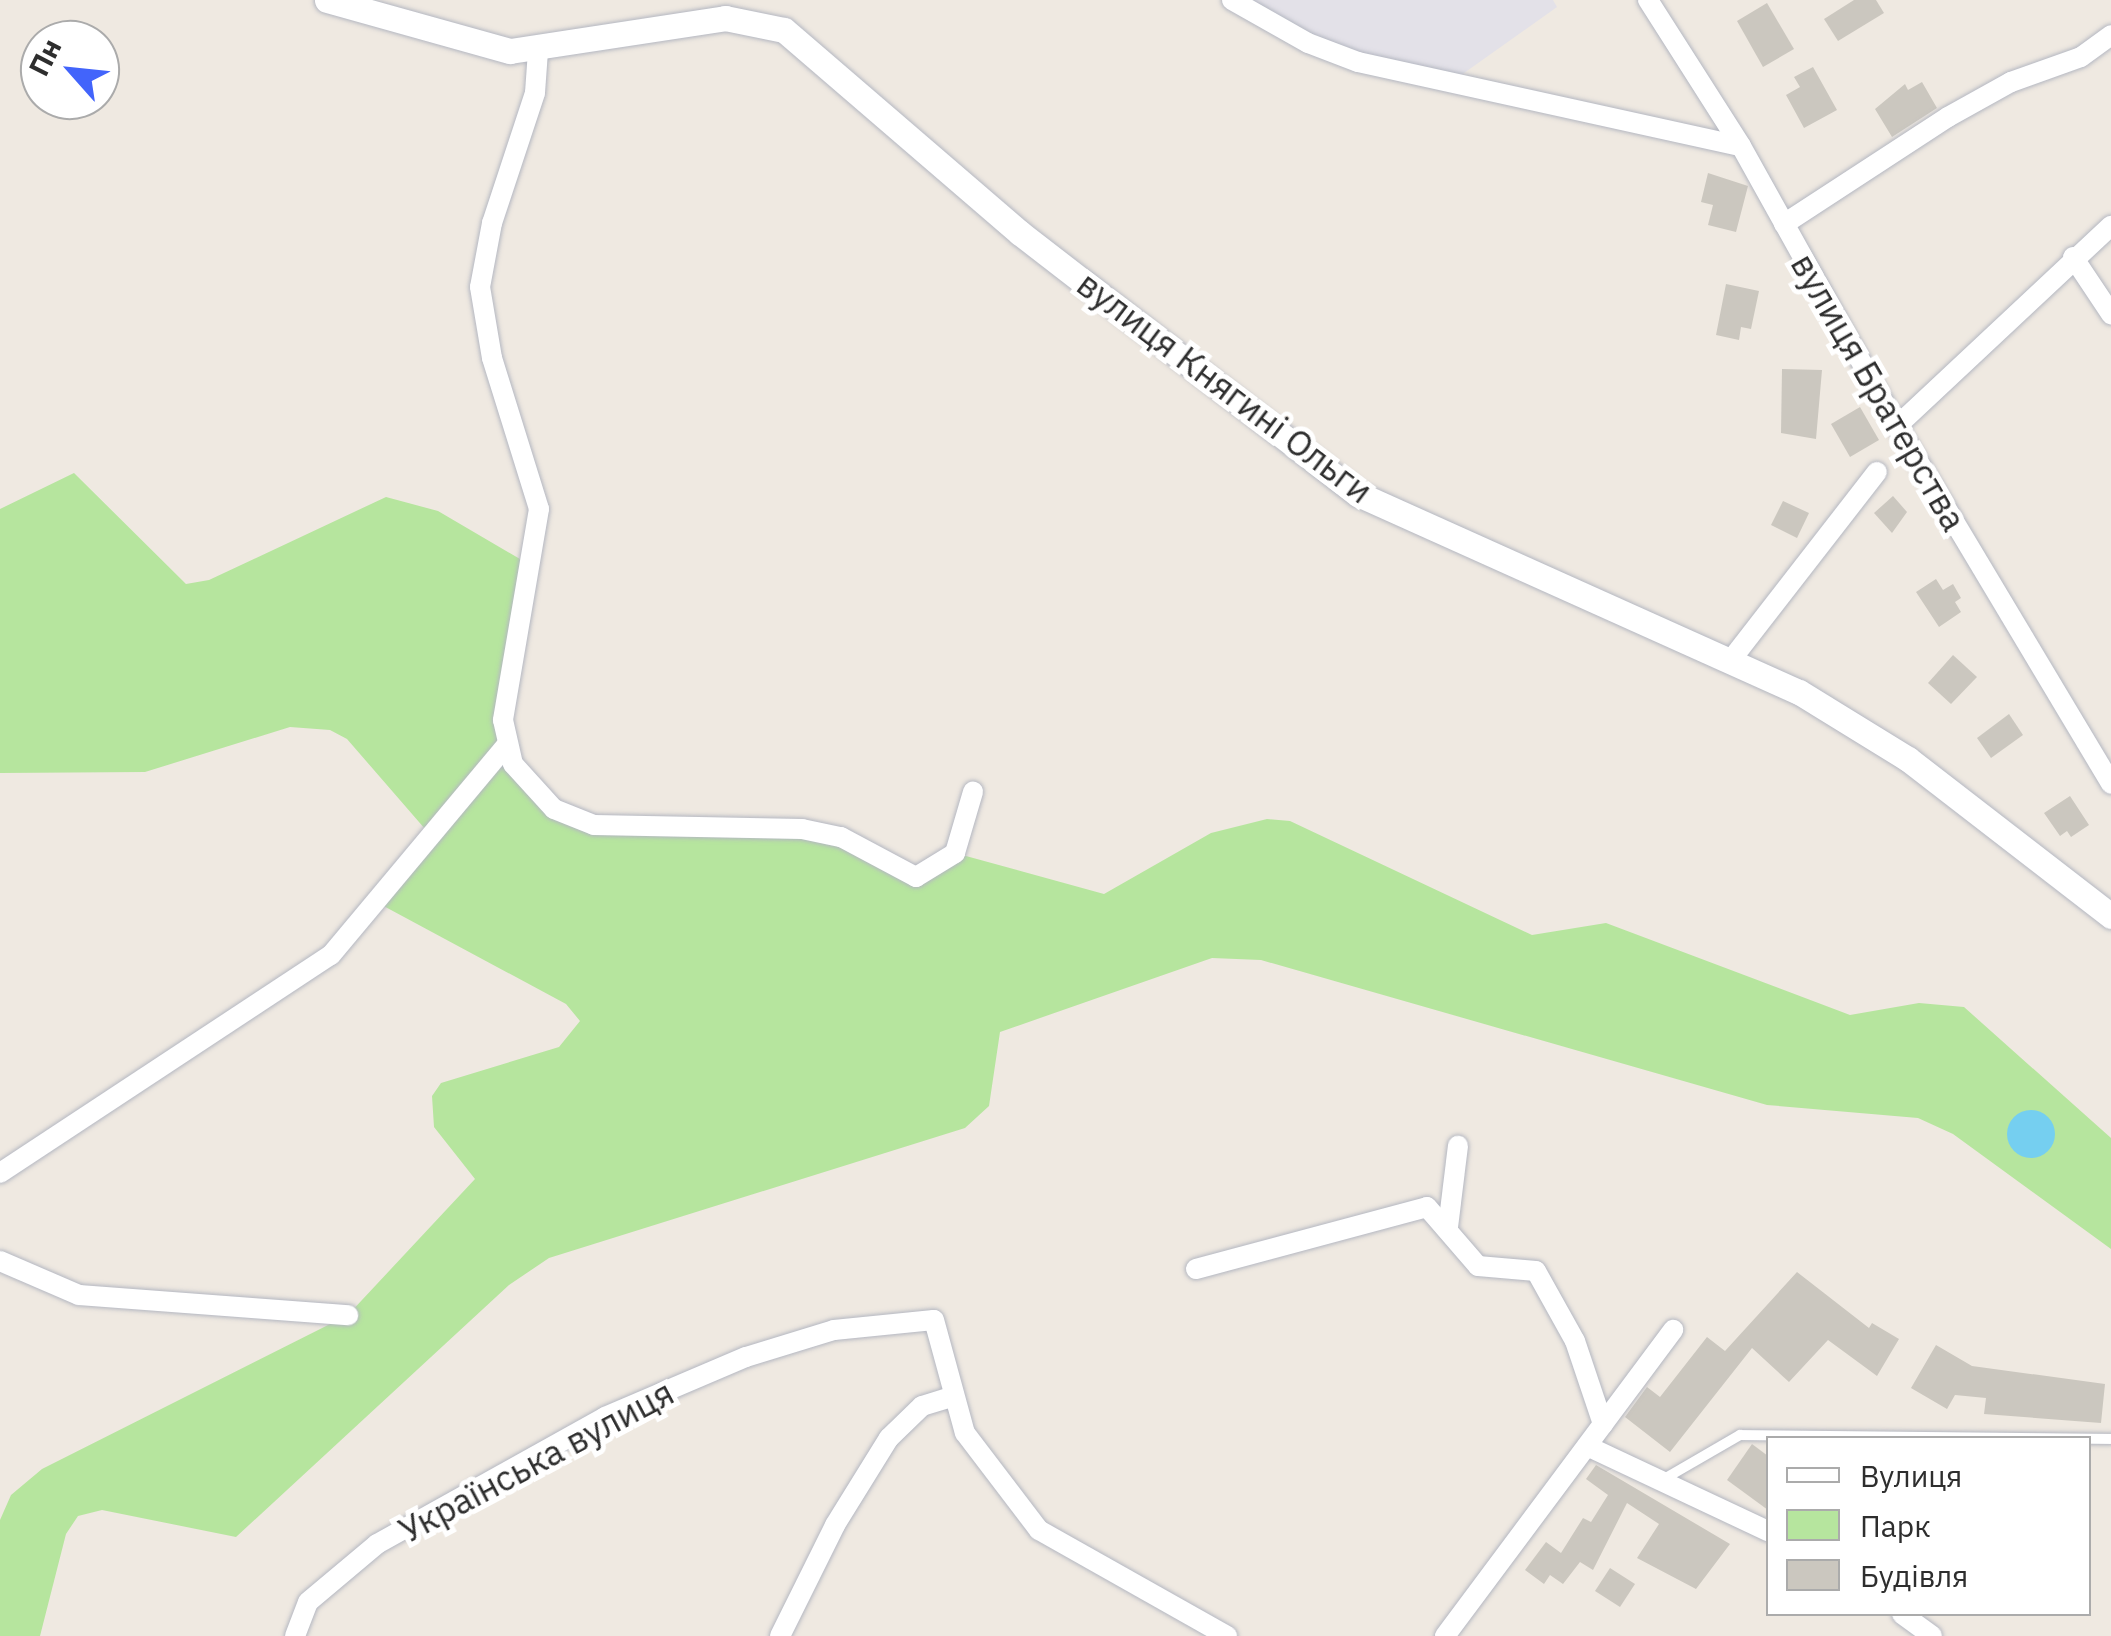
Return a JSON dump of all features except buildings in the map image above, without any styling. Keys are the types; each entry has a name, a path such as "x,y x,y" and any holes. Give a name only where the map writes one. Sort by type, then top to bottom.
{"street":[{"name":"вулиця Княгині Ольги","path":"326,0 461,41 538,51 725,18 784,30 1020,233 1358,494 1731,660 1873,734 2111,916"},
{"path":"1232,0 1308,44 1358,62 1741,146"},
{"name":"вулиця Братерства","path":"1648,0 1741,146 1897,426 2111,784"},
{"path":"1784,224 1948,117 2012,82 2080,57 2111,35"},
{"path":"538,51 532,104 492,224 480,287 492,358 539,509 503,720 506,746 542,798 594,825 802,829 841,837 916,877 955,854 972,792"},
{"path":"1897,426 2073,257 2111,226"},
{"path":"2073,257 2111,314"},
{"path":"1731,660 1877,472"},
{"path":"0,1173 331,955 506,746"},
{"path":"1448,1226 1458,1146"},
{"path":"1196,1269 1427,1207 1448,1226 1478,1266 1536,1272 1575,1341 1603,1424"},
{"path":"0,1261 78,1295 348,1315"},
{"name":"Українська вулиця","path":"296,1636 308,1602 377,1544 605,1417 746,1357 834,1330 934,1320 952,1398"},
{"path":"1446,1636 1673,1330"},
{"path":"780,1636 834,1525 888,1438 922,1406 952,1398 989,1472 1039,1530 1226,1636"},
{"path":"1586,1446 1664,1479 1766,1530"},
{"path":"1905,1616 1932,1636"}],"lane":[{"path":"1664,1479 1740,1435 1864,1436"}],"shaded area":[{"path":"1232,0 1553,0 1557,7 1450,83 1358,62"}],"green space":[{"path":"74,473 186,584 209,580 386,497 438,511 532,566 506,746 571,818 802,829 905,874 955,853 1104,894 1211,833 1267,819 1290,821 1532,935 1606,923 1850,1015 1919,1003 1964,1007 2111,1138 2111,1249 1953,1134 1918,1118 1767,1105 1261,960 1212,958 1000,1032 989,1106 965,1128 549,1258 509,1285 236,1537 102,1510 78,1516 66,1534 40,1636 0,1636 0,1520 11,1495 42,1469 348,1315 475,1179 434,1127 432,1096 441,1083 559,1047 580,1021 566,1004 378,903 432,837 347,739 330,730 290,727 145,772 0,773 0,509"}],"water":[{"path":"2031,1110 2048,1117 2055,1134 2048,1151 2031,1158 2014,1151 2007,1134 2014,1117"}]}
